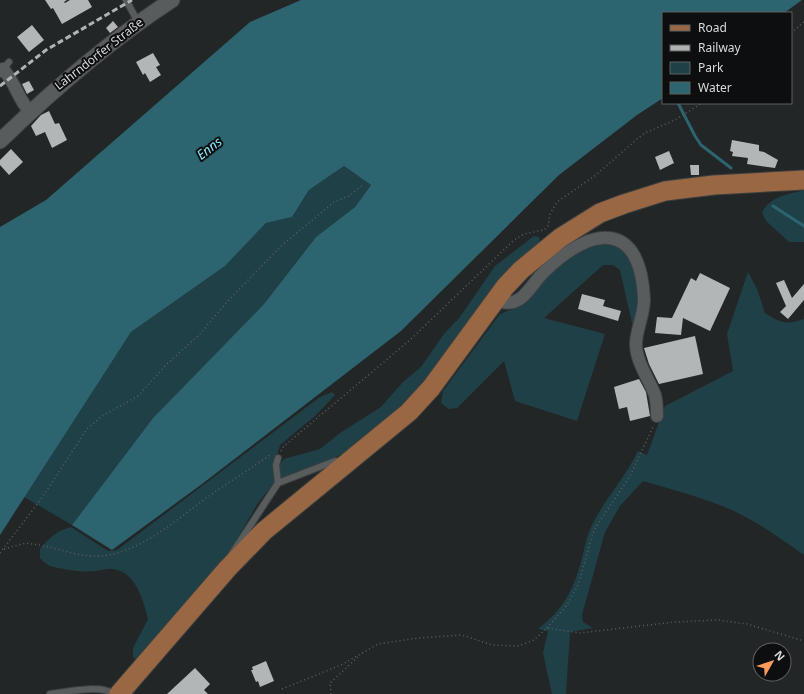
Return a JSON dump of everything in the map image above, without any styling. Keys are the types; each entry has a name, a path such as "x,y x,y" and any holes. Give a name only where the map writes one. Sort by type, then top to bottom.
{"main road":[{"path":"119,694 228,568 264,531 409,412 431,388 495,300 521,270 560,238 600,213 665,191 804,180"}],"street":[{"name":"Lahrndorfer Straße","path":"0,141 80,67 138,22 172,0"},
{"path":"4,67 14,83 23,104 30,112"},
{"path":"495,300 506,304 520,298 544,271 568,252 589,240 603,237 619,240 627,246 634,258 642,284 644,301 636,349 637,355 656,397 657,416"}],"lane":[{"path":"126,0 138,22"},
{"path":"275,456 278,483"},
{"path":"228,568 234,548 278,483 335,461 345,464"},
{"path":"50,694 86,690 109,691 114,694"}],"path":[{"path":"792,32 804,22"},
{"path":"278,450 416,335 514,240 524,234 544,230 548,226 550,214 557,202 596,175 637,139 646,133 675,120 701,104"},
{"path":"0,553 41,499 87,429 102,416 138,396 167,364 200,334 226,303 280,247 334,202 349,196 363,185"},
{"path":"282,689 341,665 378,644 418,638 462,635 492,645 518,646 534,640 547,628 567,604 574,592 594,530 630,476 646,445 657,416"},
{"path":"4,549 26,543 84,556 96,556 131,547 150,539 210,496 275,456 284,446"},
{"path":"547,628 580,633 674,622 718,620 747,624 804,641"},
{"path":"331,694 330,683 362,653"}],"green space":[{"path":"344,166 371,185 355,207 316,237 264,304 153,418 72,525 24,497 131,332 225,266 266,223 292,217 309,190"},
{"path":"804,190 804,242 789,242 766,221 762,213 765,207 774,200 785,195"},
{"path":"534,236 539,237 540,243 416,395 354,448 284,478 280,477 278,467 284,459 320,449 340,433 381,407 403,382 421,367 444,334 460,317 495,266"},
{"path":"609,239 627,251 641,291 635,325 632,323 620,270 613,265 603,265 544,318 605,334 577,421 515,401 504,361 457,408 449,409 441,403 443,391 500,314 518,307 530,295 540,281 580,248"},
{"path":"748,272 757,289 765,313 783,322 792,322 804,319 804,555 761,526 734,511 701,498 643,481 620,506 605,532 582,615 583,622 593,628 570,632 566,694 552,694 543,653 548,631 538,629 555,614 567,598 579,569 588,535 594,521 638,451 647,455 665,406 733,371 727,334"},
{"path":"332,392 335,395 315,416 280,445 274,467 276,480 258,503 227,556 138,661 133,657 133,648 148,619 141,596 133,581 121,571 113,569 83,571 57,568 48,565 40,558 40,549 53,535 71,527 108,551 117,550 320,397"}],"water":[{"name":"Enns","path":"301,0 802,0 785,12 662,12 662,99 637,115 559,175 401,331 202,484 112,550 72,525 153,418 264,304 316,237 355,207 371,185 344,166 309,190 292,217 266,223 225,266 131,332 0,535 0,227 46,200 250,22"}],"building":[{"path":"45,0 67,0 64,2 65,3 70,0 88,0 92,7 62,24 53,8 51,9"},
{"path":"113,21 118,27 110,33 106,28"},
{"path":"32,25 44,40 29,52 17,37"},
{"path":"153,53 160,65 156,67 161,75 150,82 145,73 143,75 136,62"},
{"path":"29,81 34,90 27,94 22,84"},
{"path":"49,111 55,124 59,123 67,140 52,148 45,132 36,136 31,126 41,115"},
{"path":"732,140 759,145 759,151 764,152 778,160 775,168 747,164 748,158 732,156 733,152 730,151"},
{"path":"11,149 23,162 9,175 0,165 0,160"},
{"path":"669,151 674,163 660,170 655,157"},
{"path":"690,165 699,165 699,175 691,175"},
{"path":"700,273 730,288 710,331 683,318 681,335 655,333 657,317 672,318 691,278 696,281"},
{"path":"784,280 792,298 804,284 804,300 788,319 780,312 786,306 776,283"},
{"path":"582,294 605,300 603,306 621,311 618,321 578,309"},
{"path":"695,336 703,374 659,384 649,364 644,348"},
{"path":"639,379 646,392 650,416 630,421 627,407 619,409 614,387"},
{"path":"266,661 274,681 260,687 251,670 253,670 252,667"},
{"path":"195,668 210,684 204,690 208,694 167,694"}],"waterway":[{"path":"679,104 701,145 731,168"},
{"path":"773,206 804,226"}],"railway":[{"path":"0,86 46,50 132,0"}]}
